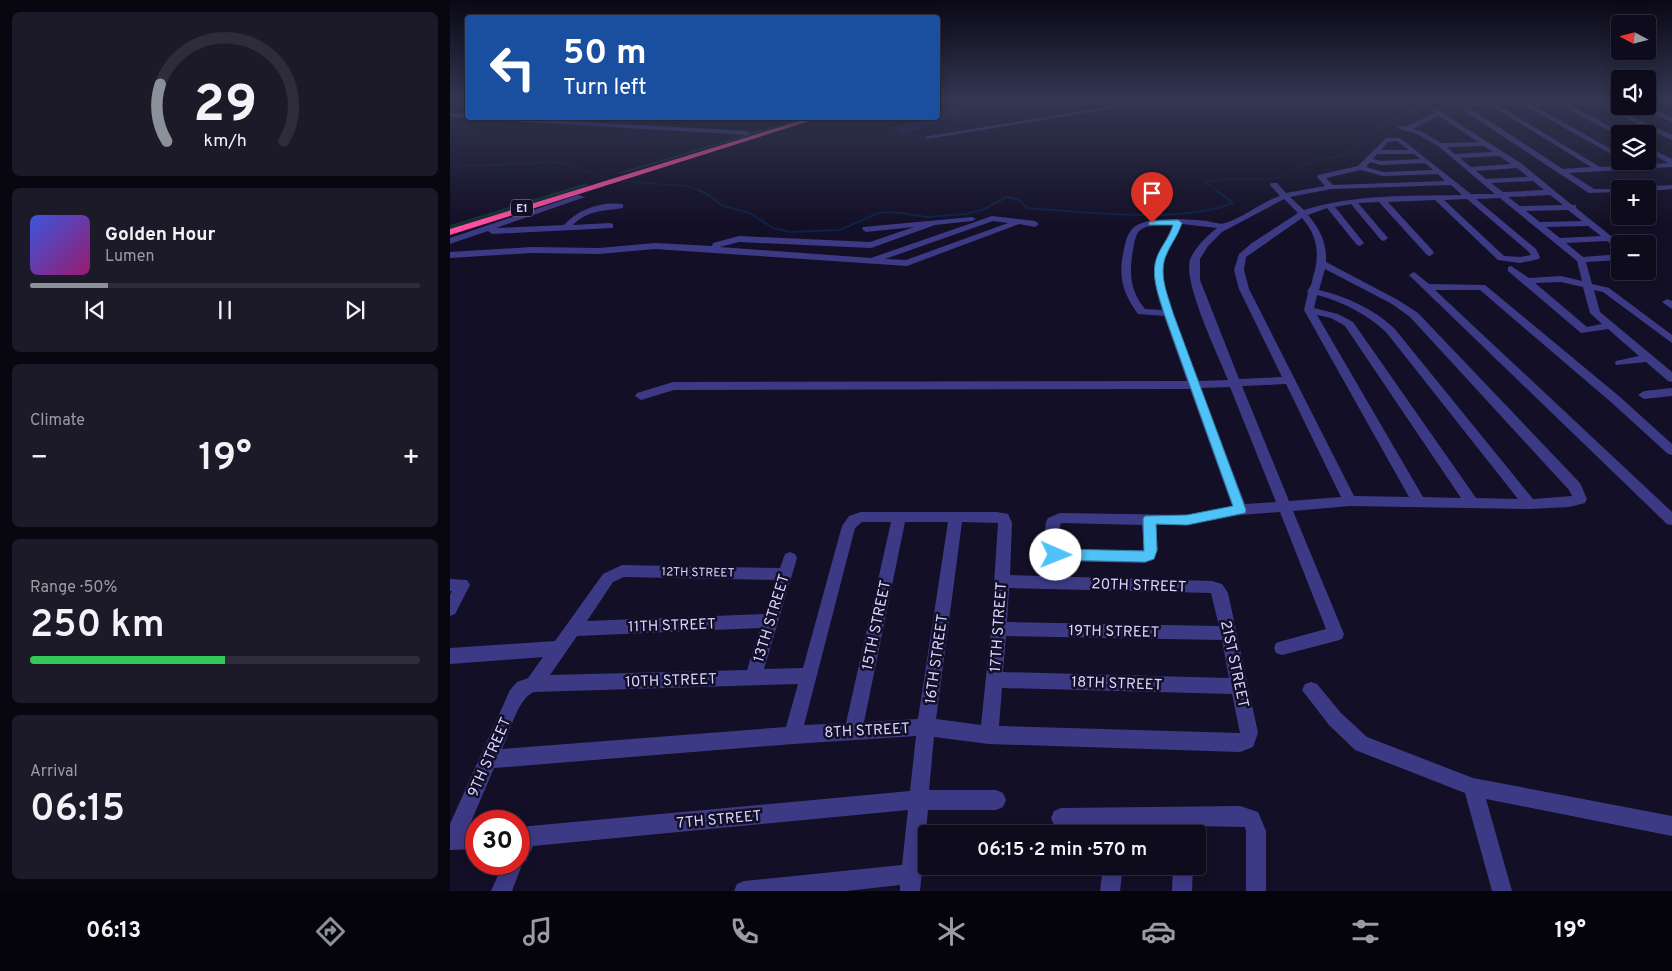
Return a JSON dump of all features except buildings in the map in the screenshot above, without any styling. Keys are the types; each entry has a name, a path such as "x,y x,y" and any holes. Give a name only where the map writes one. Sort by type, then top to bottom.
{"highway":[{"name":"E1","path":"619,176 721,142"},
{"name":"E1","path":"450,224 735,142"},
{"path":"619,176 761,142"},
{"name":"E1","path":"450,232 591,183"}],"street":[{"path":"1361,168 1385,142"},
{"path":"1398,142 1416,152 1533,251 1536,257 1520,260 1501,258 1437,198"},
{"path":"1434,142 1581,260 1589,286 1594,313 1672,378"},
{"path":"1482,142 1520,166 1610,238"},
{"path":"1517,142 1592,191 1611,190"},
{"path":"1554,142 1599,169"},
{"path":"1593,142 1611,152"},
{"path":"1440,145 1486,144"},
{"path":"1377,152 1416,152"},
{"path":"1453,156 1502,154"},
{"path":"1656,154 1672,164"},
{"path":"1370,160 1381,162 1427,162"},
{"path":"1656,165 1672,164"},
{"path":"1469,169 1520,166"},
{"path":"1331,187 1321,177 1361,168 1383,174 1439,172"},
{"path":"1564,171 1611,168"},
{"path":"1483,181 1536,179"},
{"path":"1282,648 1336,634 1206,312 1195,280 1195,260 1205,244 1226,226 1285,197 1331,187 1451,183"},
{"path":"1274,185 1304,213 1315,228 1323,246 1322,264 1312,291 1309,310 1419,502"},
{"path":"1656,188 1672,187"},
{"path":"1350,501 1244,289 1239,270 1242,256 1255,245 1304,213 1329,205 1352,201 1469,198 1553,192"},
{"path":"450,241 581,197"},
{"path":"1382,200 1430,253"},
{"path":"1352,201 1384,238"},
{"path":"1329,205 1360,243"},
{"path":"566,228 577,215 589,210 599,206 620,206"},
{"path":"1517,209 1573,207"},
{"path":"870,261 992,218"},
{"path":"866,228 992,218 1035,224"},
{"path":"450,255 532,250 599,250 655,246 907,263 1018,222"},
{"path":"1168,313 1142,312 1129,289 1124,273 1131,237 1138,228 1152,223 1203,222 1226,226"},
{"path":"1537,225 1592,222"},
{"path":"705,248 739,239 871,245 933,223"},
{"path":"1178,223 1175,233 1161,257 1159,268 1160,285 1168,313 1240,510"},
{"path":"478,232 610,226"},
{"path":"1558,241 1610,238"},
{"path":"1581,260 1611,258"},
{"path":"1149,519 1151,550 1149,555 1145,557 1056,555 1050,549 1055,519 1149,519 1187,520 1240,510 1350,501 1530,504 1569,502 1580,499 1575,487 1414,315 1395,302 1322,264"},
{"path":"1511,269 1585,331 1608,326"},
{"path":"1414,275 1672,520"},
{"path":"1527,281 1561,279 1606,290 1672,340"},
{"path":"1427,287 1482,287 1616,400 1672,451"},
{"path":"1312,291 1356,305 1376,317 1390,330 1530,504"},
{"path":"1309,310 1334,316 1350,324 1472,503"},
{"path":"1620,363 1648,358"},
{"path":"641,396 672,386 1195,385 1288,380"},
{"path":"1644,395 1672,392"},
{"path":"793,734 807,676 849,526 854,520 861,517 956,518"},
{"name":"15TH STREET","path":"853,732 899,518"},
{"name":"17TH STREET","path":"956,518 1003,518 1005,523 999,629 989,735"},
{"name":"16TH STREET","path":"911,883 926,727 956,518"},
{"name":"13TH STREET","path":"753,678 790,558"},
{"name":"12TH STREET","path":"613,574 622,571 784,574"},
{"name":"9TH STREET","path":"452,840 516,696 523,688 534,684 608,578 613,574"},
{"name":"20TH STREET","path":"1001,581 1217,589"},
{"path":"450,585 462,585 450,609"},
{"name":"21ST STREET","path":"1217,589 1220,594 1240,686 1249,733 1247,741"},
{"name":"11TH STREET","path":"574,629 770,621"},
{"name":"19TH STREET","path":"999,629 1228,633"},
{"path":"450,656 560,648"},
{"name":"10TH STREET","path":"534,684 807,676"},
{"name":"18TH STREET","path":"994,680 1240,686"},
{"path":"1311,690 1335,719 1361,744 1473,786 1672,826"},
{"name":"8TH STREET","path":"488,759 793,734 926,727 989,735 1240,743 1247,741"},
{"path":"1473,786 1502,891"},
{"name":"7TH STREET","path":"530,841 918,800 996,800"},
{"path":"1184,825 1240,816 1251,819 1256,831 1256,891"},
{"path":"1062,818 1111,825"},
{"path":"452,840 465,839"},
{"path":"501,891 509,875"},
{"path":"1110,891 1112,875"},
{"path":"1182,891 1183,875"},
{"path":"744,891 911,883"}],"green space":[{"path":"723,142 729,142 621,174 618,173"},
{"path":"586,183 589,185 450,229 450,225"}],"waterway":[{"path":"1218,191 1205,182 1225,179 1274,179 1316,160 1345,155 1362,142"},
{"path":"450,167 551,162 565,164 612,180"},
{"path":"617,181 688,186 701,191"},
{"path":"698,190 723,206 750,213 773,228 790,232 840,230 878,213 893,212 927,217 966,214 982,210 1007,197 1019,200 1027,208 1132,215 1187,213 1233,203 1216,190"}],"route":[{"path":"1056,555 1145,557 1149,555 1151,550 1149,519 1187,520 1240,510 1168,313 1160,285 1159,268 1161,257 1175,233 1178,223 1152,223"}]}
